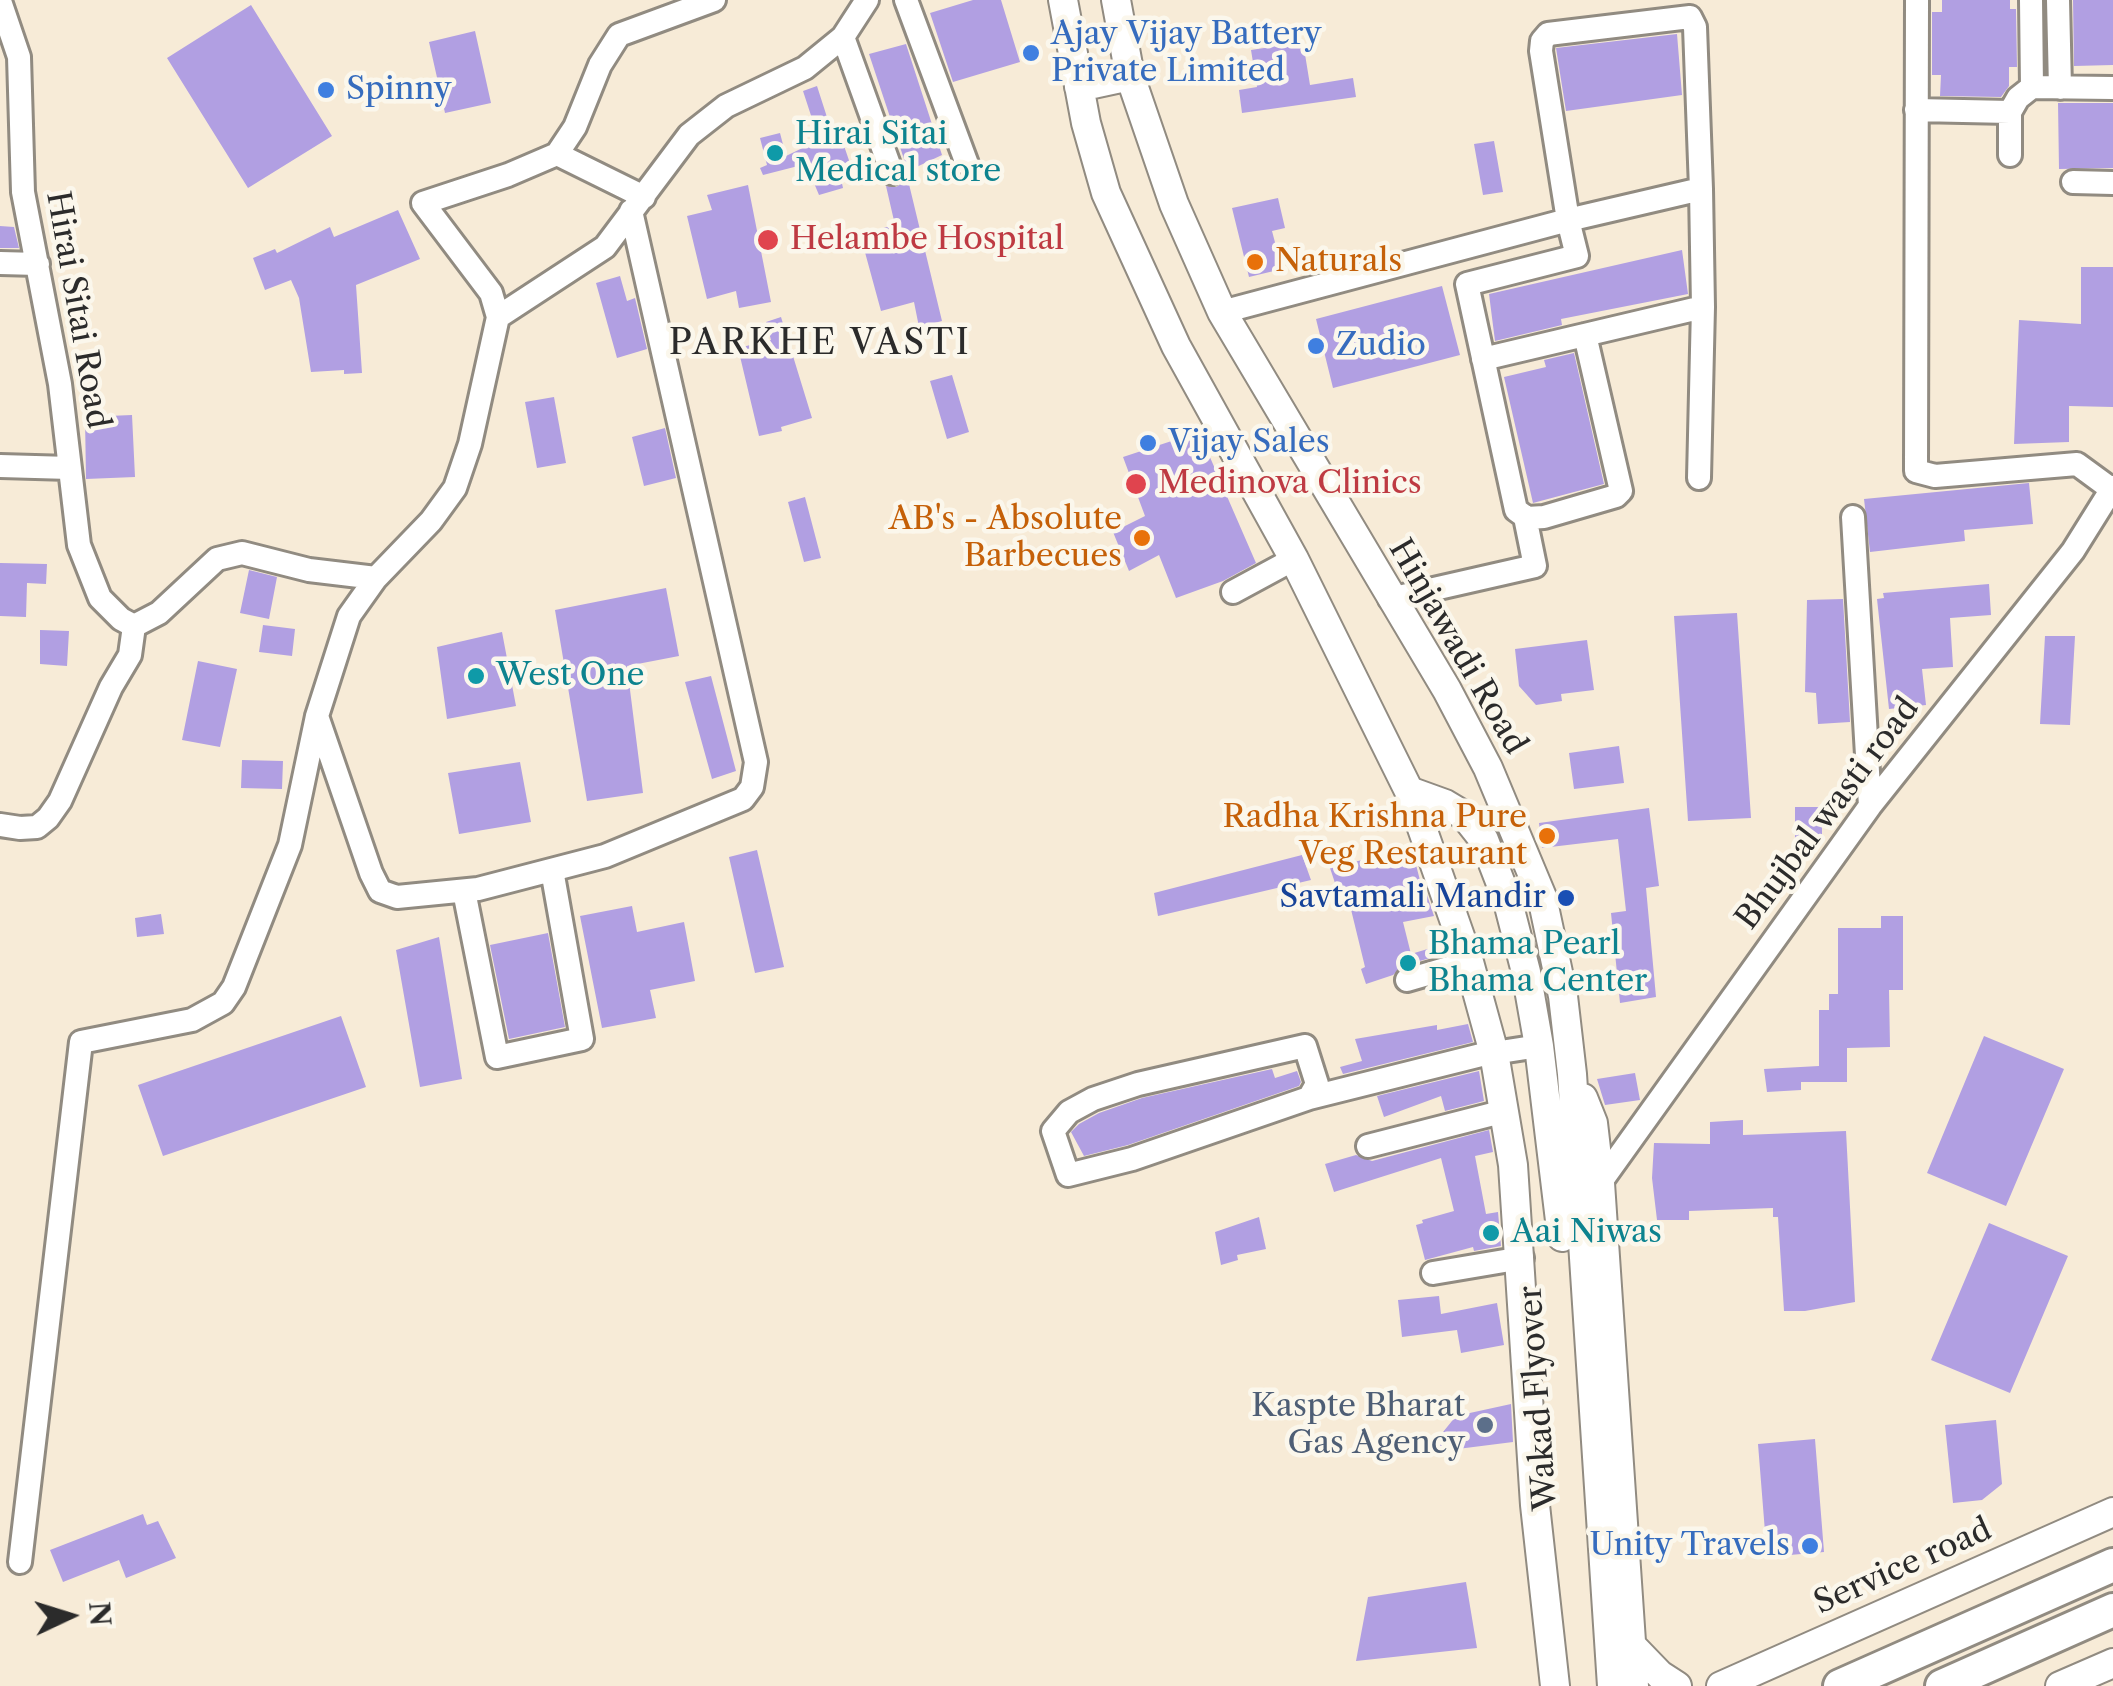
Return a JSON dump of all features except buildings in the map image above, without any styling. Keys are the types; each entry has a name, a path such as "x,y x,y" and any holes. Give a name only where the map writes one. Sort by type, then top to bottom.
{"highway":[{"path":"1840,1686 2113,1565"},
{"path":"1942,1686 2113,1610"}],"main road":[{"path":"1064,0 1079,88 1106,193 1176,346 1294,559 1409,791 1469,962 1506,1111 1522,1258 1535,1504 1555,1686"},
{"name":"Hinjawadi Road","path":"1116,0 1130,76 1174,204 1222,312 1447,690 1488,768 1542,898 1563,996 1572,1074"},
{"path":"1079,88 1130,76"},
{"path":"1409,791 1465,816 1484,840 1508,902 1539,1046"},
{"name":"Wakad Flyover","path":"1539,1046 1577,1176 1571,1331 1596,1686"},
{"name":"Wakad Flyover","path":"1572,1074 1612,1686"},
{"path":"1577,1176 1634,1686"},
{"name":"Service road","path":"1721,1686 2113,1512"},
{"path":"1631,1645 1677,1686"},
{"path":"2060,1686 2113,1662"}],"street":[{"path":"20,1562 81,1042 192,1020 223,1003 234,987 290,846 317,716 349,616 376,578 431,521 455,488 470,444 498,317 491,293 424,204 556,154 575,126 600,65 619,35 714,0"},
{"path":"498,317 605,247 689,135 726,106 805,68 842,37 867,0"},
{"path":"906,0 966,164"},
{"path":"1917,0 1916,472 1935,476 2077,464 2112,488"},
{"path":"2031,0 2032,87"},
{"path":"2058,0 2060,88"},
{"name":"Hirai Sitai Road","path":"1,10 8,50 19,57 10,167 38,264 60,384 79,545 100,598 128,622"},
{"path":"1585,335 1621,490 1616,496 1544,517 1525,516 1516,510 1467,284 1577,256 1568,220 1542,41 1548,34 1690,17 1695,27 1701,189 1699,478"},
{"path":"842,37 892,172"},
{"path":"2010,154 2010,112 2018,98 2032,87 2113,88"},
{"path":"1916,110 2010,112"},
{"path":"317,716 380,891 397,896 464,891 605,856 742,799 752,787 756,762 637,204 556,154"},
{"path":"2074,182 2113,183"},
{"path":"1222,312 1568,220 1701,189"},
{"path":"0,263 38,264"},
{"path":"1484,359 1703,307"},
{"path":"0,466 70,468"},
{"name":"Bhujbal wasti road","path":"1577,1176 2072,551 2112,488"},
{"path":"1390,599 1536,566 1525,516"},
{"path":"1854,517 1870,806"},
{"path":"0,825 37,827 48,818 60,801 111,687 130,656 128,622 159,613 217,558 242,554 309,570 376,578"},
{"path":"1233,592 1294,559"},
{"path":"464,891 497,1057 582,1039 552,870"},
{"path":"1408,980 1469,962"},
{"path":"1309,1098 1317,1084 1305,1046 1138,1084 1093,1099 1069,1112 1053,1131 1068,1175 1132,1159 1309,1098 1494,1053 1539,1046"},
{"path":"1368,1146 1506,1111"},
{"path":"1433,1273 1522,1258"}],"place":[{"name":"Ajay Vijay Battery Private Limited","path":"1031,53"},
{"name":"Spinny","path":"326,90"},
{"name":"Hirai Sitai Medical store","path":"775,153"},
{"name":"Helambe Hospital","path":"768,240"},
{"name":"Naturals","path":"1255,262"},
{"name":"Zudio","path":"1316,346"},
{"name":"Vijay Sales","path":"1148,443"},
{"name":"Medinova Clinics","path":"1136,484"},
{"name":"AB's - Absolute Barbecues","path":"1142,538"},
{"name":"West One","path":"476,676"},
{"name":"Radha Krishna Pure Veg Restaurant","path":"1547,836"},
{"name":"Savtamali Mandir","path":"1566,898"},
{"name":"Bhama Pearl Bhama Center","path":"1408,963"},
{"name":"Aai Niwas","path":"1491,1233"},
{"name":"Kaspte Bharat Gas Agency","path":"1485,1425"},
{"name":"Unity Travels","path":"1810,1546"}],"district":[{"name":"PARKHE VASTI","path":"820,344"}]}
